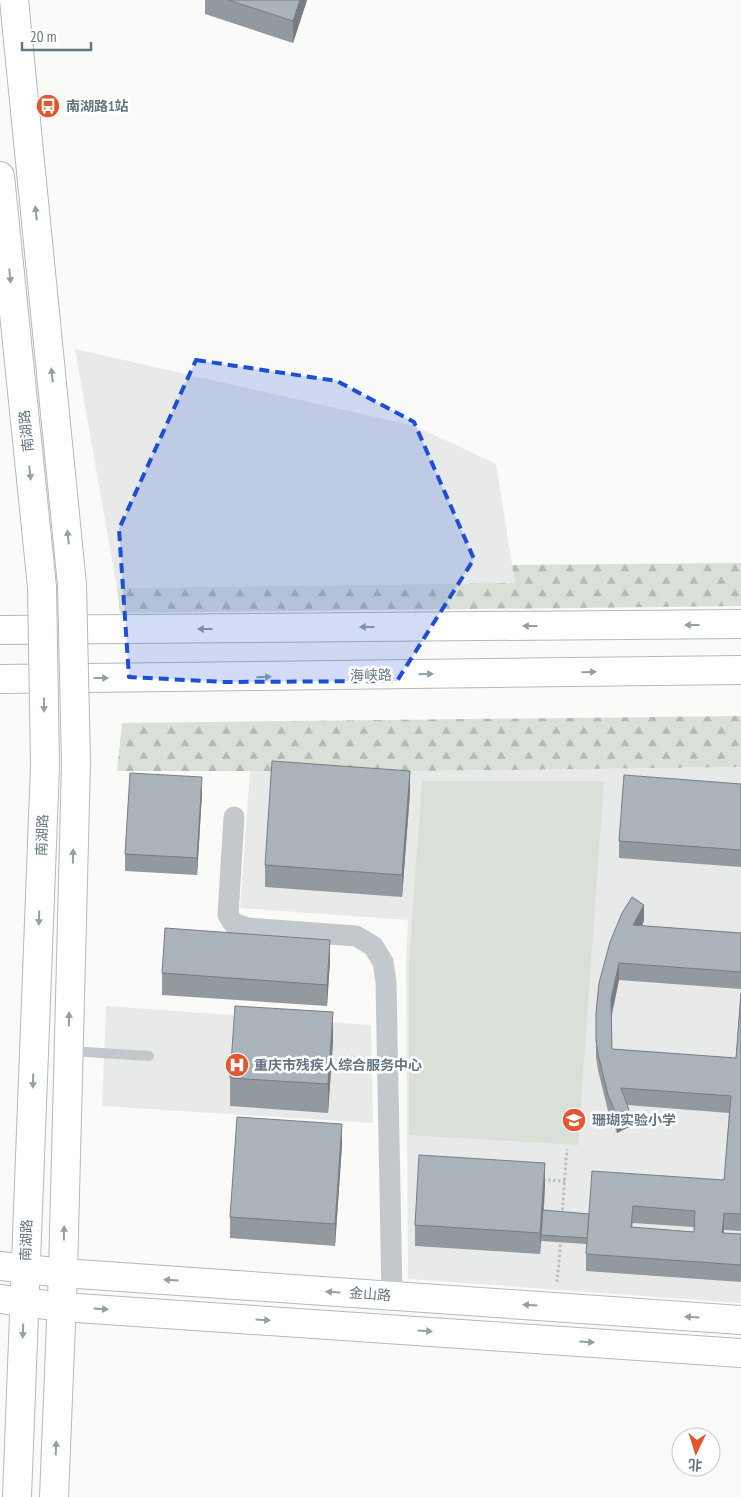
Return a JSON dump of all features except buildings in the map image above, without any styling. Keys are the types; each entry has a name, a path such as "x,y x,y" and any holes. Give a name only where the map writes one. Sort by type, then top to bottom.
{"main road":[{"path":"14,0 72,585 76,763 64,1273 54,1497"},
{"name":"南湖路","path":"0,176 42,586 45,765 13,1267 12,1301 17,1497"},
{"path":"0,630 741,624"},
{"name":"海峡路","path":"0,679 741,670"},
{"name":"金山路","path":"13,1267 64,1273 741,1320"},
{"path":"12,1301 62,1307 741,1353"}],"street":[{"path":"234,817 228,915 233,923 247,928 356,936 373,946 383,962 386,982 392,1296"}],"lane":[{"path":"69,1051 149,1056"}],"path":[{"path":"562,1221 567,1149"},
{"path":"535,1179 565,1181"},
{"path":"557,1286 561,1231"}],"highlighted area":[{"path":"196,360 337,381 414,422 474,559 397,681 225,682 129,677 119,529"}],"shaded area":[{"path":"75,349 415,426 496,464 515,583 117,588"},
{"name":"珊瑚实验小学","path":"741,767 741,1303 408,1279 406,962 408,920 240,908 250,771"},
{"name":"重庆市残疾人综合服务中心","path":"106,1006 371,1025 373,1123 102,1106"}],"green space":[{"path":"741,563 741,606 120,613 117,588 515,583 512,565"},
{"path":"741,716 741,767 418,771 117,771 122,723"},
{"path":"422,781 604,781 578,1145 409,1135 409,962"}],"place":[{"name":"南湖路1站","path":"48,106"},
{"name":"重庆市残疾人综合服务中心","path":"237,1065"},
{"name":"珊瑚实验小学","path":"574,1120"}]}
